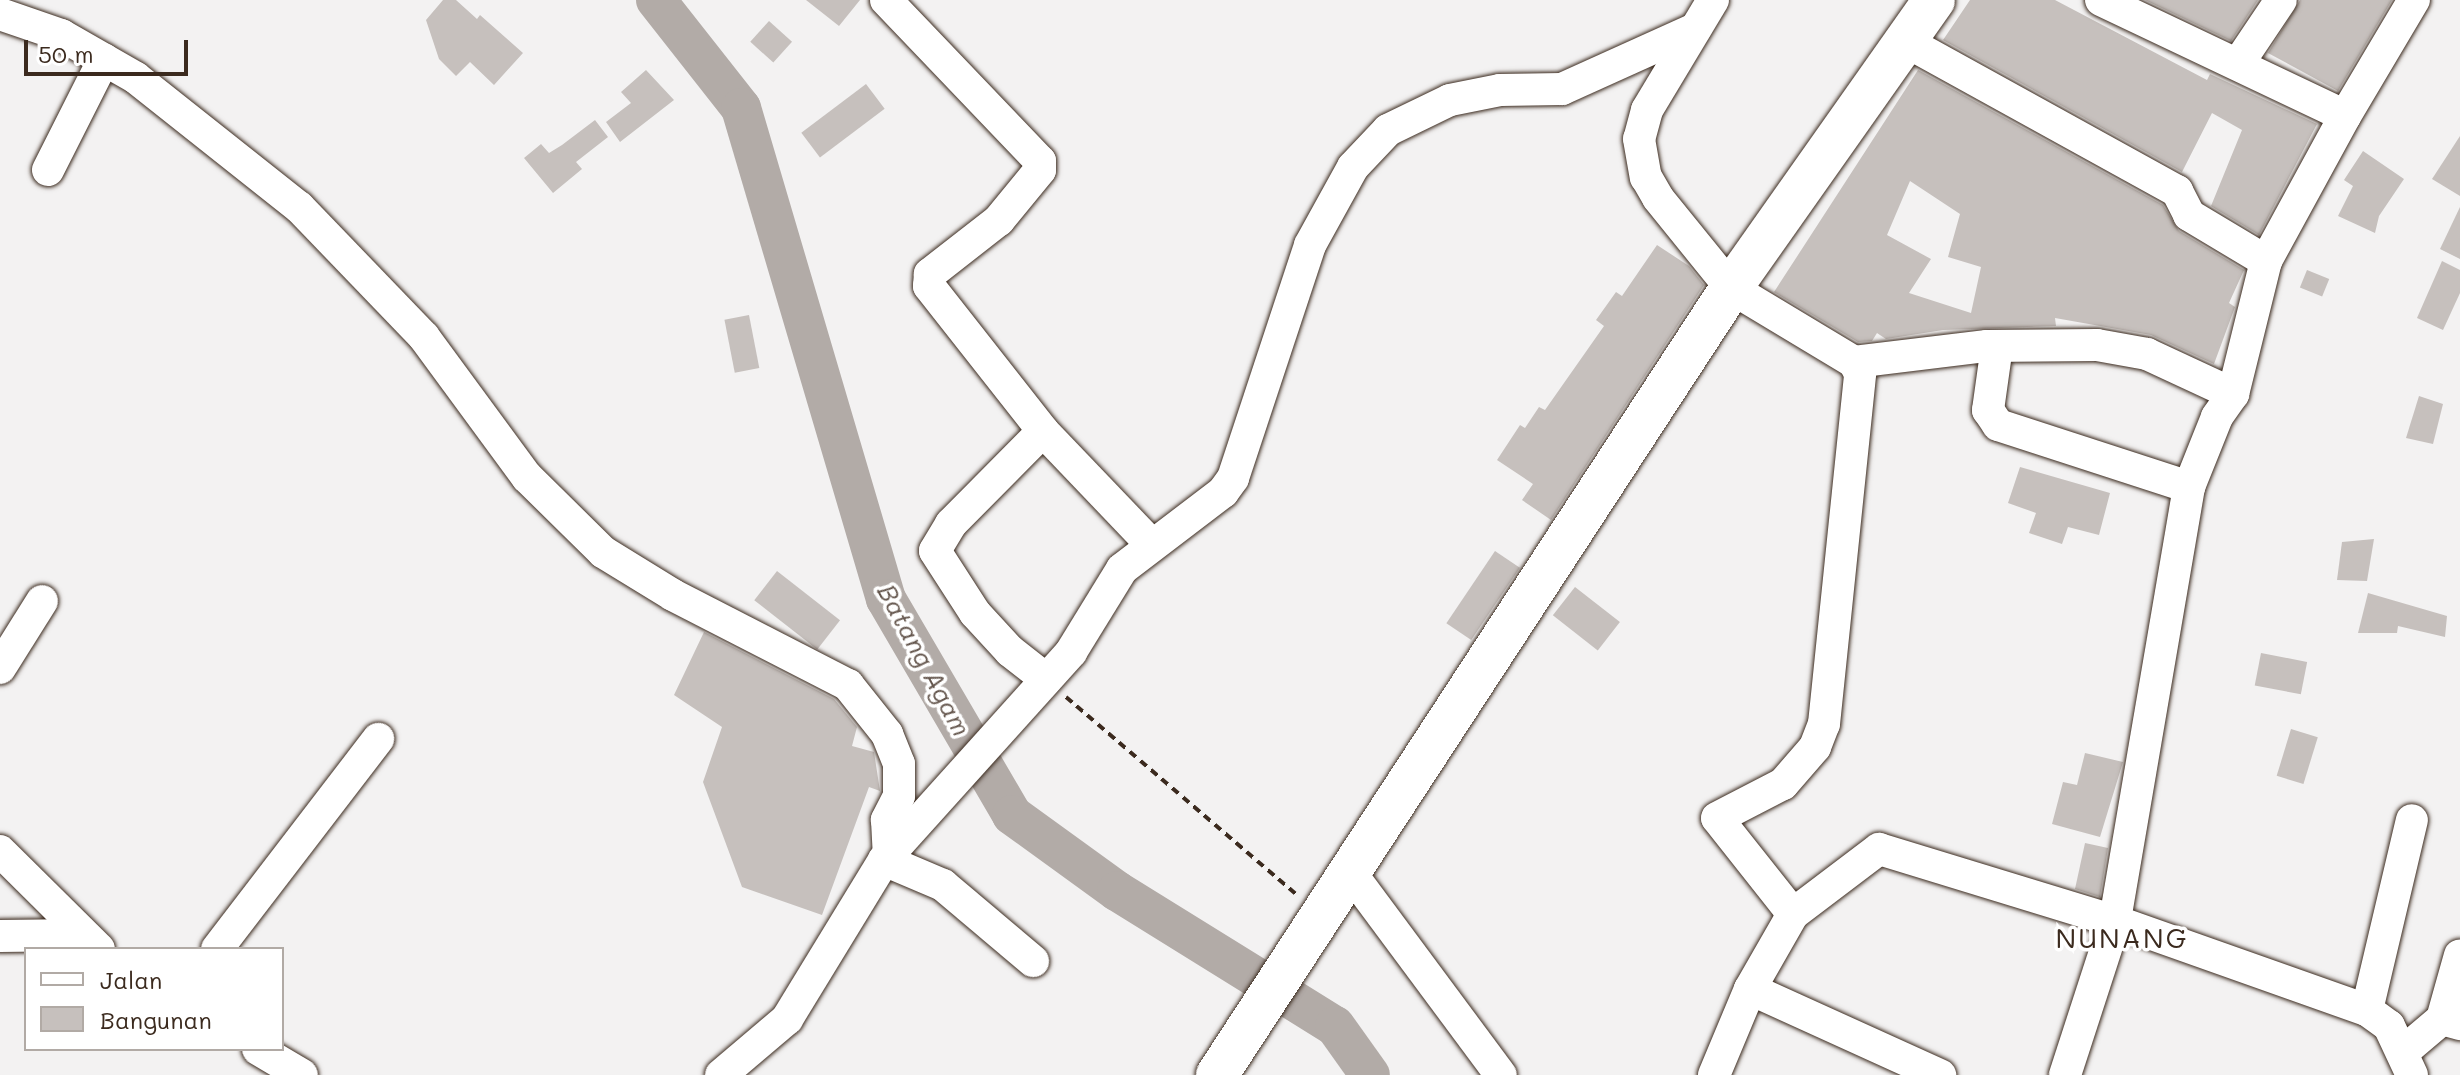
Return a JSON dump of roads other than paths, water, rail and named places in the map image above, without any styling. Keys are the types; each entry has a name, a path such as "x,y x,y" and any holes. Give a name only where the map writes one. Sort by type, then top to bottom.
{"main road":[{"path":"1223,1066 1731,288 1934,0"}],"street":[{"path":"886,0 1040,161 1040,170 999,220 930,274 929,286 1043,431 1151,544"},
{"path":"1713,0 1647,110 1639,139 1646,177 1658,198 1731,288 1854,362 1860,373 1824,724 1815,747 1783,784 1717,818 1793,914"},
{"path":"2101,0 2240,61 2345,116"},
{"path":"2240,61 2281,0"},
{"path":"2065,1075 2115,921 2189,487 2217,417 2233,394 2266,261 2345,116 2414,0"},
{"path":"0,14 61,35 104,59 198,123 299,207 424,337 527,477 603,552 673,595 848,685 887,734 899,764 899,796 887,820 887,857"},
{"path":"721,1075 787,1019 887,857 1071,652 1122,569 1223,492 1233,478 1310,245 1353,167 1388,130 1450,100 1500,90 1579,84 1695,29"},
{"path":"1905,41 2177,191 2189,215 2266,261"},
{"path":"48,170 104,59"},
{"path":"1854,362 1997,346 2088,344 2147,354 2233,394"},
{"path":"1997,346 1988,410 1998,425 2189,487"},
{"path":"1043,431 951,524 935,551 975,613 1010,651 1046,679"},
{"path":"0,668 42,601"},
{"path":"219,947 378,739"},
{"path":"2367,1010 2412,820"},
{"path":"1714,1075 1750,989 1793,914 1879,849 2115,921 2367,1010 2389,1026 2407,1064 2451,1021 2460,955"},
{"path":"0,851 90,942"},
{"path":"887,857 943,885 1033,961"},
{"path":"1350,872 1501,1075"},
{"path":"0,936 90,942"},
{"path":"1750,989 1940,1075"},
{"path":"261,1051 302,1075"}],"waterway":[{"name":"Batang Agam","path":"656,0 741,108 886,599 1012,815 1117,891 1335,1026 1370,1075"}],"district":[{"name":"NUNANG","path":"2122,937"}]}
